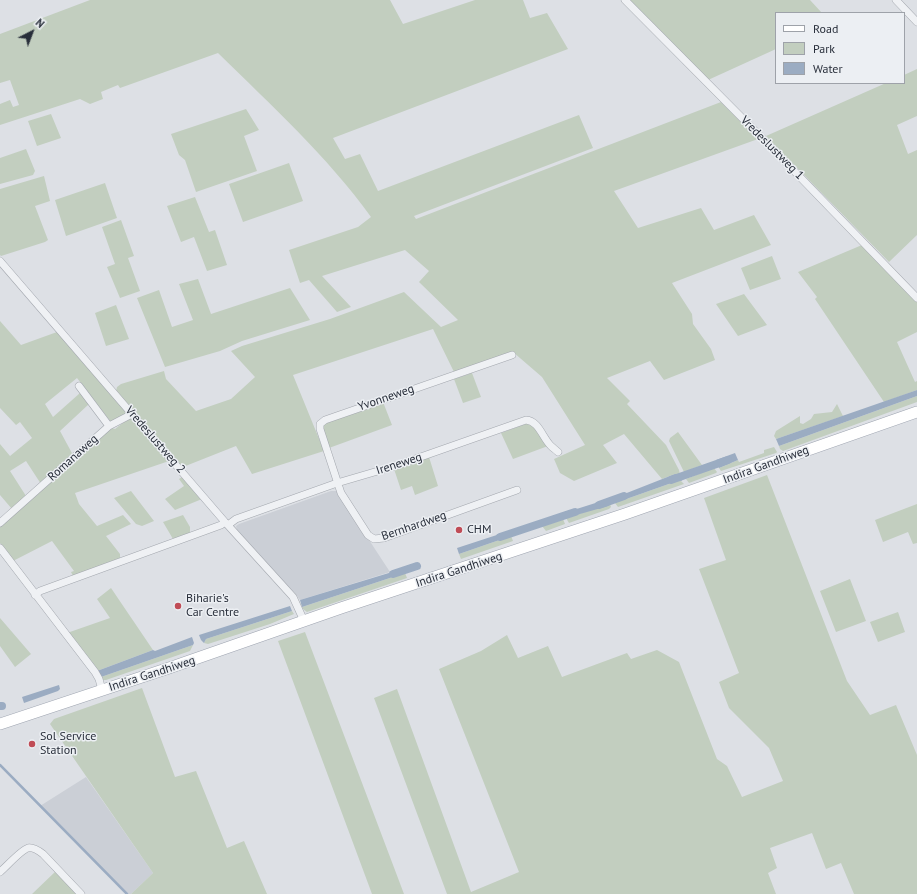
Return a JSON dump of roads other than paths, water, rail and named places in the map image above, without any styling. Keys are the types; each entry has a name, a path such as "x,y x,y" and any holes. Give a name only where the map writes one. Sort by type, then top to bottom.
{"main road":[{"name":"Indira Gandhiweg","path":"0,724 102,690 303,618 625,514 917,412"}],"street":[{"name":"Vredeslustweg 1","path":"625,0 771,147 917,298"},
{"path":"896,0 917,22"},
{"name":"Vredeslustweg 2","path":"0,262 287,590 297,603 303,618"},
{"name":"Yvonneweg","path":"337,483 320,430 320,424 325,420 512,355"},
{"name":"Romanaweg","path":"0,523 109,426 78,386"},
{"path":"109,426 132,414"},
{"name":"Ireneweg","path":"35,595 40,591 337,483 395,466 526,420 531,420 535,424 550,445 558,452"},
{"name":"Bernhardweg","path":"337,483 341,493 364,529 374,540 384,538 517,490"},
{"path":"0,548 95,672 102,690"},
{"path":"0,872 22,851 28,848 37,850 43,854 81,894"}],"water":[{"path":"917,390 917,396 779,446 776,439"},
{"path":"735,453 738,460 719,468 716,460"},
{"path":"710,463 714,468 686,478 684,472"},
{"path":"675,474 680,475 682,481 680,480 615,503 614,498"},
{"path":"608,499 610,504 608,506 566,518 564,513"},
{"path":"561,514 563,519 542,526 539,521"},
{"path":"509,531 511,536 459,554 457,548"},
{"path":"402,569 405,573 302,607 300,600"},
{"path":"290,606 292,611 206,639 204,643 199,635"},
{"path":"192,637 194,643 193,645 101,677 97,671 153,650 155,651"},
{"path":"59,685 60,689 58,691 24,703 22,697"}],"waterway":[{"path":"671,480 728,460"},
{"path":"599,505 624,496"},
{"path":"500,537 575,512"},
{"path":"393,574 417,566"},
{"path":"0,765 127,894"}],"place":[{"name":"CHM","path":"459,530"},
{"name":"Biharie's Car Centre","path":"178,606"},
{"name":"Sol Service Station","path":"32,744"}]}
